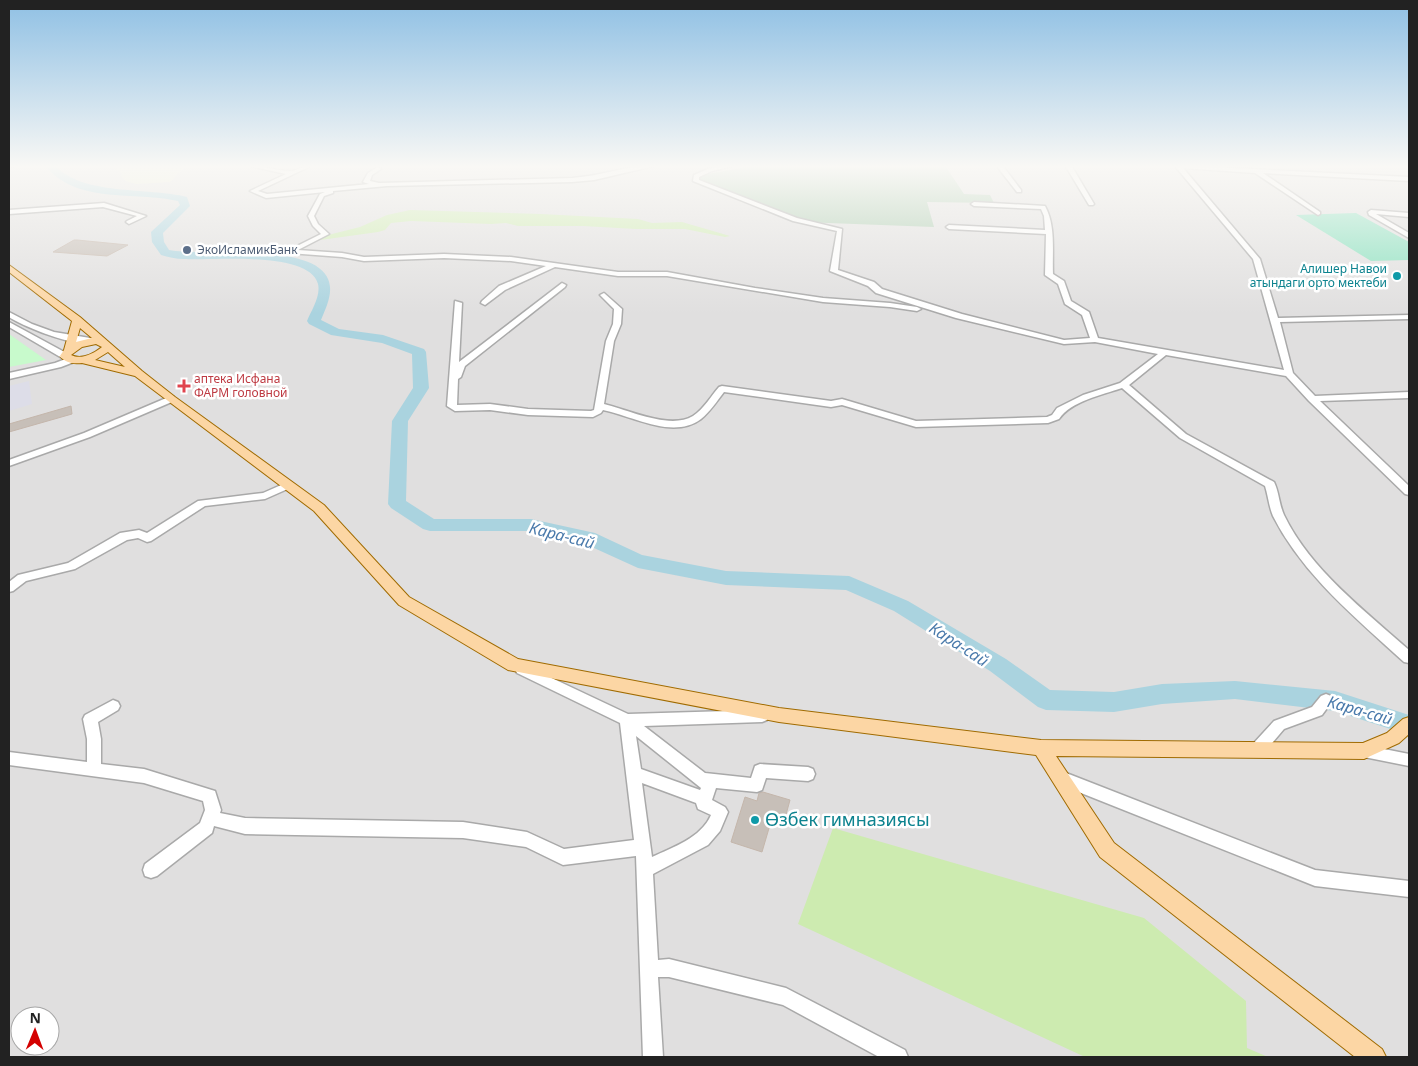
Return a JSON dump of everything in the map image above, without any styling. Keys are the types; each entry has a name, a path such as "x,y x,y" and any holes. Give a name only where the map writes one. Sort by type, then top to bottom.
{"main road":[{"path":"9,268 77,319 102,343 171,399 319,508 404,600 514,665 780,715 1041,748 1364,751 1393,738 1409,724"},
{"path":"72,353 77,319"},
{"path":"72,353 99,354 106,348 102,343"},
{"path":"72,353 82,344 102,343"},
{"path":"72,353 138,373"},
{"path":"1041,748 1106,850 1374,1057"}],"street":[{"path":"129,222 143,216 138,215"},
{"path":"312,215 315,225 326,234 290,252 342,255 364,259 444,256 511,259 618,274 668,274 823,300 890,305 959,316"},
{"path":"782,215 795,220 840,230 834,271 871,284 879,292 959,316 1064,342 1096,340 1290,374"},
{"path":"1047,215 1049,275 1061,283 1068,302 1086,314 1096,340"},
{"path":"1218,215 1256,260 1290,374 1312,399 1409,492"},
{"path":"1372,215 1409,236"},
{"path":"949,227 1049,232"},
{"path":"485,303 502,288 554,265"},
{"path":"452,406 454,388 461,365 562,285"},
{"path":"452,406 455,408 490,407 528,412 593,414 598,411 610,341 617,324 618,309 604,295"},
{"path":"452,406 458,303"},
{"path":"9,314 27,326 55,336 72,353"},
{"path":"1397,317 1409,325"},
{"path":"1275,320 1409,317"},
{"path":"9,324 72,353"},
{"path":"599,406 673,426 687,423 698,417 722,389 831,404 842,402 916,424 1048,420 1056,416 1060,410 1086,398 1123,385 1166,352"},
{"path":"9,376 58,365 72,353"},
{"path":"1123,385 1183,436 1270,484 1278,514 1304,557 1352,607 1409,658"},
{"path":"1312,399 1409,395"},
{"path":"9,463 87,435 171,399"},
{"path":"9,588 22,578 71,566 124,536 140,534 147,538 202,502 265,496 288,485"},
{"path":"514,665 627,720 709,786 703,804 720,812 714,826 702,840 644,870"},
{"path":"1257,750 1279,725 1317,711 1326,700"},
{"path":"94,770 94,738 90,719 113,706"},
{"path":"627,720 780,715"},
{"path":"627,720 643,847 653,1057"},
{"path":"1364,751 1409,760"},
{"path":"9,759 144,776 210,796 213,810 206,828 151,870"},
{"path":"699,779 758,785 760,771 808,774"},
{"path":"634,772 704,799"},
{"path":"1061,778 1315,878 1409,889"},
{"path":"210,818 246,826 463,830 527,840 563,857 643,847"},
{"path":"649,969 669,968 786,997 898,1057"}],"shaded area":[{"path":"9,215 1409,215 1409,1057 9,1057"},
{"path":"29,381 32,404 9,411 9,386"}],"green space":[{"path":"387,215 555,215 638,219 652,223 682,222 730,236 725,237 685,229 518,226 506,223 411,221 391,223 385,230 378,232 313,241 320,237 360,227"},
{"path":"784,215 931,215 934,227 802,222"},
{"path":"1296,215 1359,215 1409,242 1409,260 1371,261"},
{"path":"9,334 46,360 9,367"},
{"path":"833,828 1144,918 1246,1001 1247,1048 1268,1057 1085,1057 798,924"}],"building":[{"path":"74,240 128,245 107,256 53,252"},
{"path":"71,406 72,414 9,432 9,424"},
{"name":"Өзбек гимназиясы","path":"763,792 790,800 784,822 772,818 762,852 731,842 745,797 757,801 759,793"}],"waterway":[{"name":"Кара-сай","path":"176,215 157,232 158,242 165,253 184,256 262,256 303,264 317,272 324,284 323,298 314,321 336,332 383,339 419,352 421,388 400,421 397,504 430,525 531,525 588,538 638,561 726,578 849,583 901,606 998,665 1046,700 1114,702 1162,694 1235,690 1335,701 1409,725"}],"place":[{"name":"ЭкоИсламикБанк","path":"187,250"},
{"name":"Алишер Навои атындаги орто мектеби","path":"1397,276"},
{"name":"аптека Исфана ФАРМ головной","path":"184,386"},
{"name":"Өзбек гимназиясы","path":"755,820"}]}
